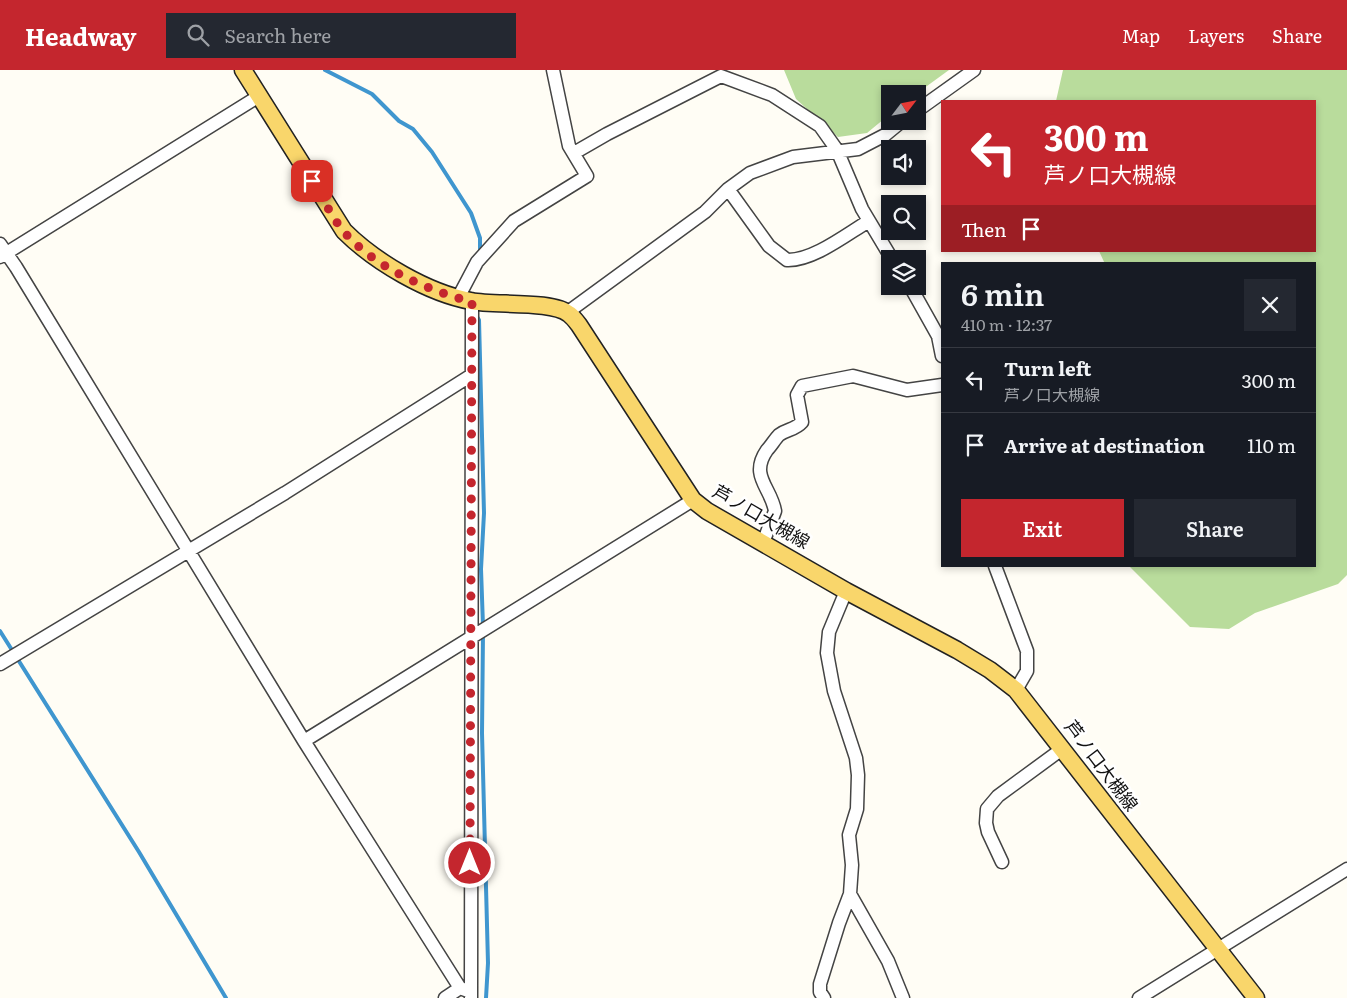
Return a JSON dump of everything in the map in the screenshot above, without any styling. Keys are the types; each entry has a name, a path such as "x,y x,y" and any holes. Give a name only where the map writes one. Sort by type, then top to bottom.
{"main road":[{"path":"243,70 344,232 359,246 398,273 465,300 551,307 568,312"},
{"name":"芦ノ口大槻線","path":"568,312 580,325 693,500 707,511 846,591 958,650 990,670 1016,690 1256,998"}],"street":[{"path":"467,993 472,636 470,376 465,300 477,262 514,221 587,176 569,146 564,131 560,95 553,70"},
{"path":"926,104 974,70"},
{"path":"574,153 607,134 721,76 772,95 820,126 837,150 869,221 887,250"},
{"path":"259,96 2,252 189,550 304,741 467,993"},
{"path":"568,312 705,212 728,189 750,173 793,157 837,150 858,149 891,130"},
{"path":"728,189 769,246 787,260 802,259 813,254 869,221"},
{"path":"915,295 938,336 941,351"},
{"path":"0,664 189,550 470,376"},
{"path":"763,543 775,511 761,477 759,465 763,456 778,436 794,430 802,422 797,396 802,386 853,376 906,390 941,385"},
{"path":"304,741 693,500"},
{"path":"995,567 1027,651 1027,671 1016,690"},
{"path":"824,998 820,992 820,984 838,923 850,894 852,865 849,835 857,809 858,775 856,758 834,690 827,653 829,632 846,591"},
{"path":"1002,862 988,832 986,823 987,809 998,796 1062,749"},
{"path":"1139,998 1347,870"},
{"path":"850,894 888,961 903,998"},
{"path":"445,998 467,993"}],"green space":[{"path":"784,70 949,70 926,87 926,85 881,85 881,121 867,133 838,137 796,99"},
{"path":"1063,70 1347,70 1347,575 1338,584 1255,613 1229,629 1190,627 1130,567 1316,567 1316,262 1104,262 1099,252 1316,252 1316,100 1056,100"}],"waterway":[{"path":"325,70 372,94 399,121 413,129 432,152 471,213 480,238 480,252"},
{"path":"476,315 479,320 484,513 481,569 483,626"},
{"path":"0,631 139,852 226,998"},
{"path":"483,633 482,733 488,963 486,998"}],"route":[{"path":"312,181 344,232 359,246 398,273 472,302 470,376 472,636 470,863"}]}
